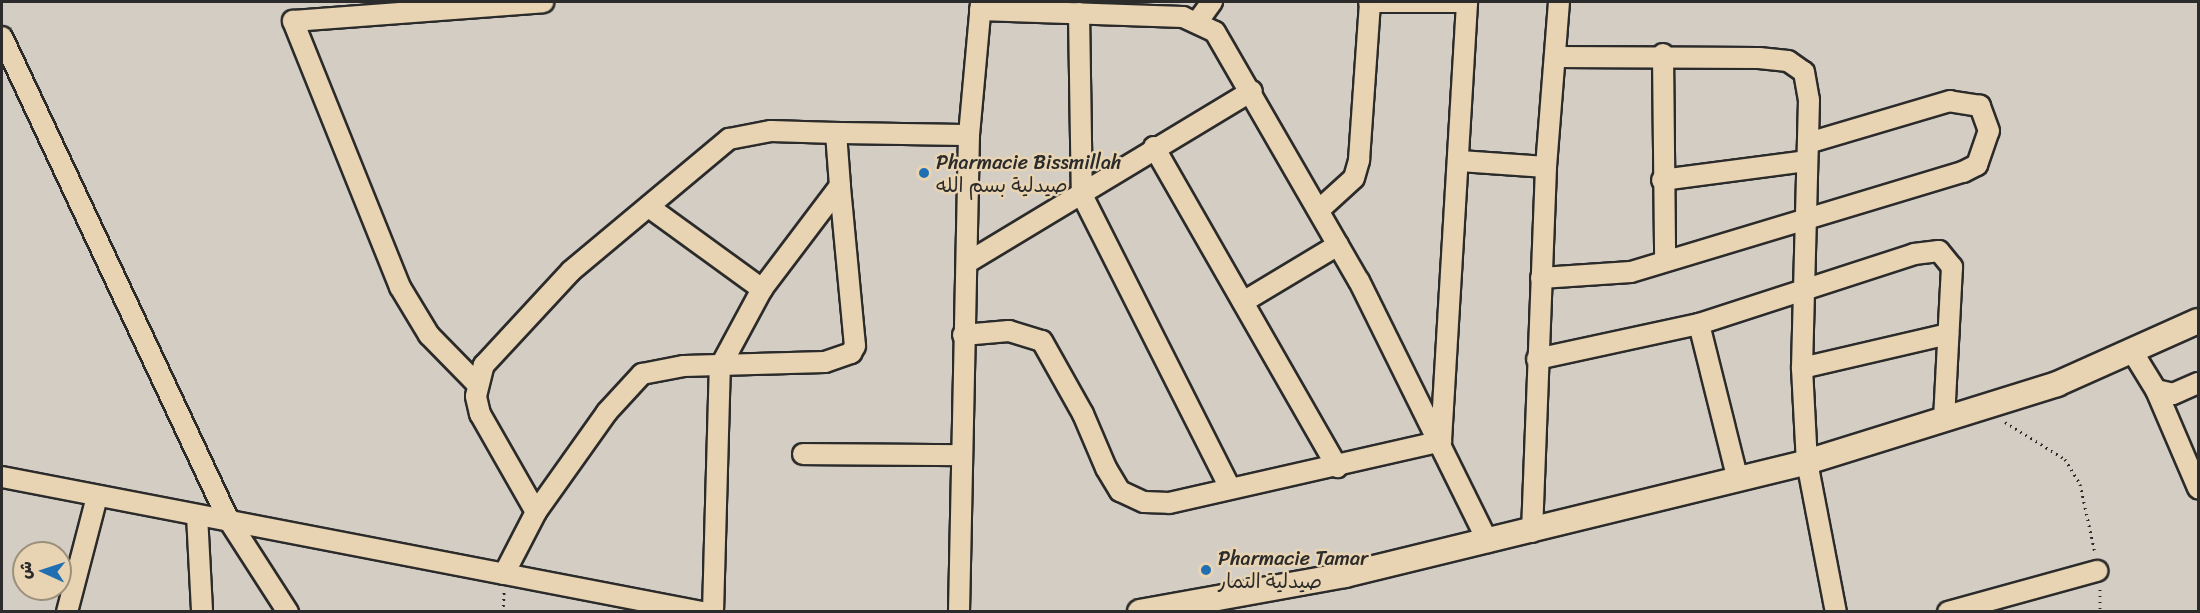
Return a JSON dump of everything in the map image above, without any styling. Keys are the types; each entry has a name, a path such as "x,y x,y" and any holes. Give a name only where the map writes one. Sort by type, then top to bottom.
{"main road":[{"path":"1140,612 1345,575 1532,532 1807,462 1980,410 2132,351 2199,321"}],"street":[{"path":"478,385 429,335 400,287 293,21 543,2"},
{"path":"1198,21 1212,2"},
{"path":"1319,210 1354,178 1359,160 1370,2 1467,2 1460,161 1441,441"},
{"path":"1532,532 1546,167 1559,2"},
{"path":"959,612 963,335 970,261 969,135 980,6 1079,13 1110,8 1198,21 1215,32 1338,245 1441,441 1488,542"},
{"path":"1079,13 1082,195 1230,488"},
{"path":"3,45 228,519 288,612"},
{"path":"1555,57 1664,54 1759,57 1799,68 1807,81 1802,368 1807,462 1836,612"},
{"path":"1664,54 1662,180 1665,259"},
{"path":"970,261 1082,195 1154,147 1251,91"},
{"path":"1541,278 1611,276 1803,221 1970,169 1986,149 1989,131 1980,106 1950,100 1807,152 1662,180"},
{"path":"536,512 480,414 478,385 484,365 555,288 729,139 771,131 969,135"},
{"path":"504,574 536,512 629,384 660,368 825,362 851,353 855,346 836,133"},
{"path":"1154,147 1337,467"},
{"path":"1460,161 1546,167"},
{"path":"713,612 720,367 762,289 840,186"},
{"path":"649,207 762,289"},
{"path":"1243,302 1338,245"},
{"path":"1537,359 1699,324 1914,254 1939,251 1952,267 1944,420"},
{"path":"1699,324 1738,480"},
{"path":"963,335 1009,331 1042,341 1120,491 1144,502 1169,503 1230,488 1337,467 1441,441"},
{"path":"1802,368 1948,334"},
{"path":"2132,351 2156,390 2199,488"},
{"path":"2156,390 2173,394 2199,383"},
{"path":"803,454 961,455"},
{"path":"2,477 702,612"},
{"path":"67,612 97,497"},
{"path":"197,514 202,612"},
{"path":"1947,612 2097,571"}],"path":[{"path":"1980,410 2045,443 2065,459 2080,484 2097,571 2100,612"}],"place":[{"name":"Pharmacie Bissmillah صيدلية بسم الله","path":"924,173"},
{"name":"Pharmacie Tamar صيدلية التمار","path":"1206,570"}]}
